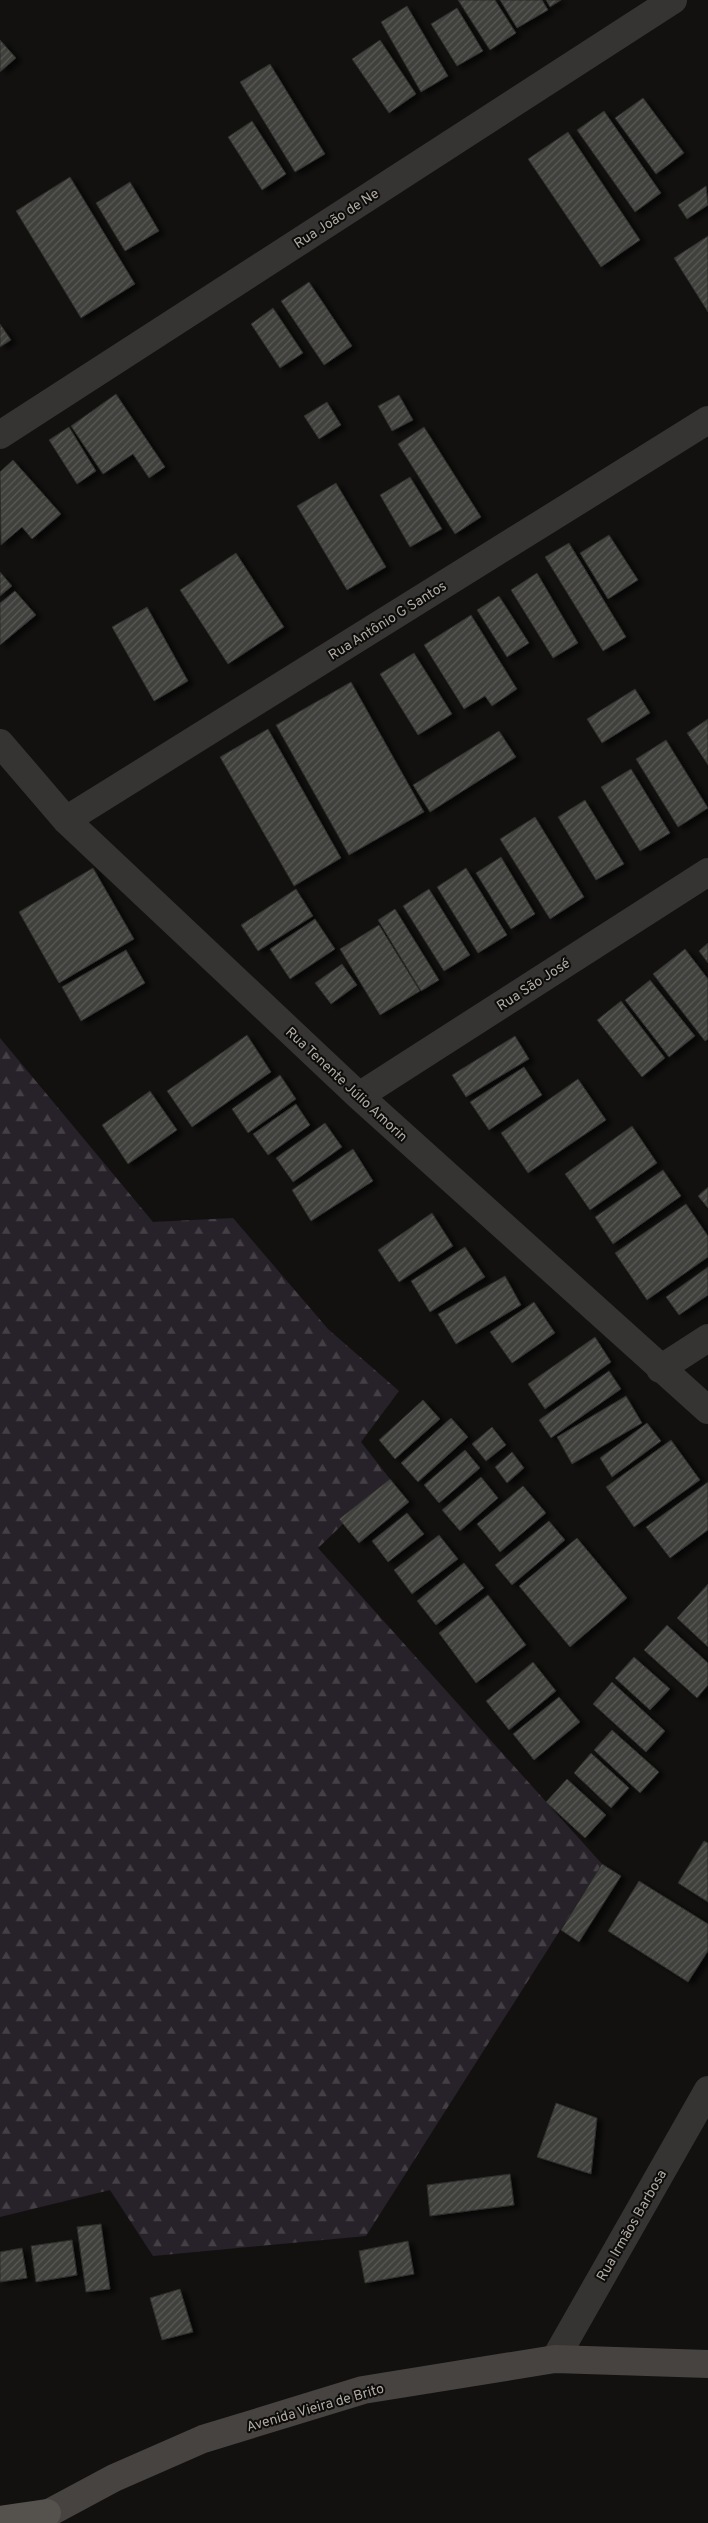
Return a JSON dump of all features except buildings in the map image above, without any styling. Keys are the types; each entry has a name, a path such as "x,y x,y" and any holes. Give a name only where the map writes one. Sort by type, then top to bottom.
{"main road":[{"name":"Avenida Vieira de Brito","path":"38,2518 114,2478 203,2439 363,2390 555,2359 708,2364"},
{"path":"0,2520 38,2518"}],"street":[{"name":"Rua João de Ne","path":"0,435 673,0"},
{"name":"Rua Antônio G Santos","path":"66,820 708,420"},
{"name":"Rua Tenente Júlio Amorin","path":"0,743 66,820 359,1096 708,1410"},
{"name":"Rua São José","path":"359,1096 708,872"},
{"path":"660,1368 708,1338"},
{"name":"Rua Irmãos Barbosa","path":"555,2359 708,2090"}],"green space":[{"path":"0,1038 153,1222 233,1218 328,1329 399,1391 361,1442 390,1479 318,1548 602,1864 366,2236 153,2256 110,2190 0,2217"}]}
